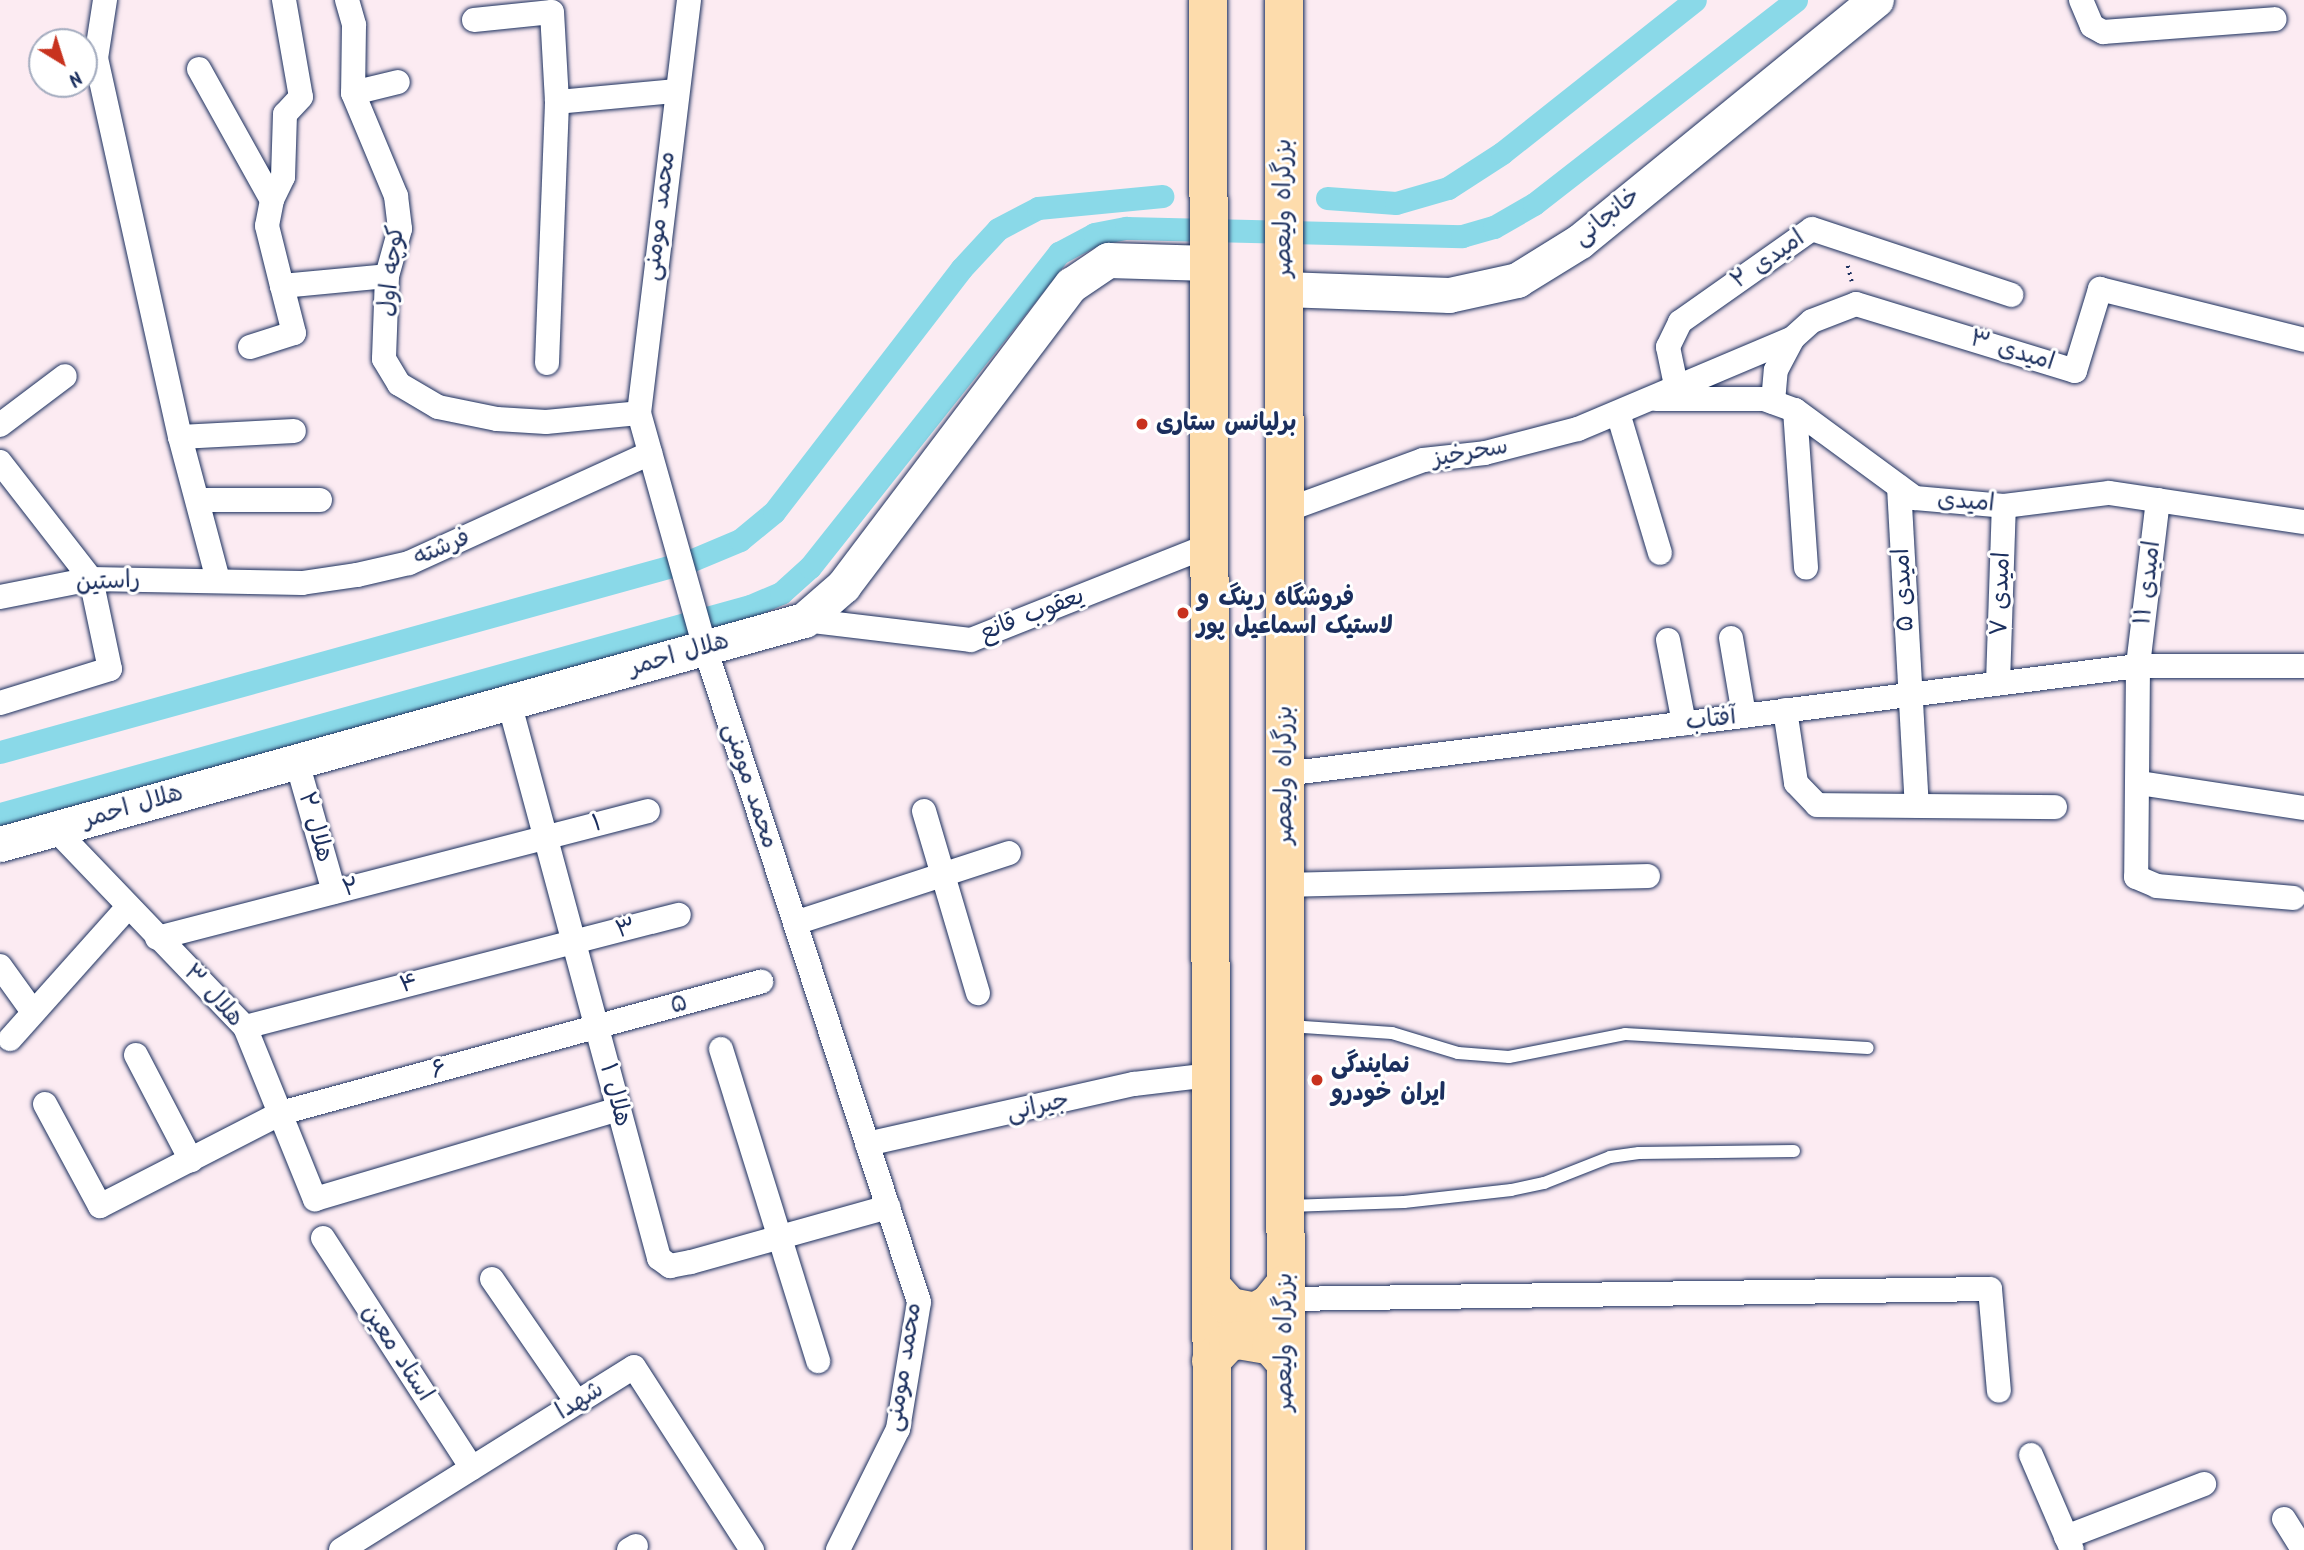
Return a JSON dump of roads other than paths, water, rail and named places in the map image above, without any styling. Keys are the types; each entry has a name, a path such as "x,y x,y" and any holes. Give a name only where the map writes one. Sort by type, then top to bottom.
{"highway":[{"path":"1208,0 1212,1550"},
{"name":"بزرگراه ولیعصر","path":"1284,0 1286,1550"},
{"path":"1211,1286 1230,1307 1255,1312 1285,1292"},
{"path":"1211,1361 1218,1350 1238,1340 1270,1346 1285,1362"}],"main road":[{"name":"خانجانی","path":"1284,289 1449,295 1517,280 1580,241 1876,0"},
{"name":"هلال احمر","path":"0,844 509,702 703,640 804,621 843,586 1071,285 1108,260 1209,263"}],"street":[{"path":"106,0 96,58 180,437 200,500 218,580"},
{"path":"250,347 294,333 267,226 272,200 283,177 285,114 301,97 284,0"},
{"name":"کوچه اول","path":"347,0 354,25 353,93 396,196 400,229 387,276 384,359 399,384 438,407 497,419 546,422 639,413"},
{"name":"محمد مومنی","path":"689,0 675,91 639,413 703,640 919,1302 898,1429 838,1550"},
{"path":"2081,0 2092,26 2102,32 2275,19"},
{"path":"474,20 552,12 557,102 547,363"},
{"path":"199,69 272,200"},
{"path":"353,93 398,82"},
{"path":"557,102 675,91"},
{"name":"امیدی ۲","path":"1666,394 1668,347 1680,322 1812,229 1843,236 2011,295"},
{"path":"282,286 387,276"},
{"name":"امیدی ۳","path":"1793,338 1812,321 1856,304 2075,371 2100,289 2304,340"},
{"path":"1666,394 1793,338"},
{"path":"1793,338 1776,370 1784,406 1807,568"},
{"path":"0,425 65,376"},
{"path":"1666,394 1784,406"},
{"name":"سحرخیز","path":"1284,511 1423,460 1485,453 1578,429 1666,394"},
{"name":"امیدی","path":"1784,406 1915,498 2004,506 2109,493 2304,522"},
{"path":"1618,413 1660,553"},
{"path":"180,437 294,431"},
{"name":"فرشته","path":"218,580 302,583 410,563 650,453"},
{"path":"0,462 90,579 110,670 0,703"},
{"name":"امیدی ۵","path":"1899,487 1908,694 1917,806"},
{"path":"200,500 320,500"},
{"name":"امیدی ۱۱","path":"2158,500 2138,666 2140,783 2136,877 2157,886 2293,898"},
{"name":"امیدی ۷","path":"1998,683 2004,506"},
{"name":"یعقوب قانع","path":"804,621 971,640 1210,545"},
{"name":"راستین","path":"0,597 90,579 218,580"},
{"path":"1731,638 1744,715"},
{"path":"1668,640 1684,723"},
{"name":"آفتاب","path":"1285,774 2138,666 2304,666"},
{"name":"هلال ۱","path":"509,702 659,1258 670,1266 680,1264 888,1206"},
{"path":"1785,710 1796,783 1808,800 1817,805 2055,807"},
{"name":"هلال ۲","path":"297,762 334,892"},
{"path":"2140,783 2304,808"},
{"name":"۱","path":"546,838 648,811"},
{"path":"923,811 978,993"},
{"name":"هلال ۳","path":"55,829 245,1027 314,1199 619,1108"},
{"name":"۲","path":"157,938 546,838"},
{"path":"795,923 943,877 1009,853"},
{"path":"1285,885 1648,876"},
{"path":"10,1039 128,907"},
{"name":"۳","path":"574,942 679,915"},
{"name":"۴","path":"245,1027 574,942"},
{"path":"0,966 33,1012"},
{"name":"۵","path":"597,1027 761,982"},
{"name":"۶","path":"45,1104 100,1206 281,1113 597,1027"},
{"path":"721,1049 818,1361"},
{"path":"136,1055 191,1160"},
{"name":"جیرانی","path":"867,1144 1134,1084 1210,1075"},
{"name":"استاد معین","path":"323,1238 472,1468"},
{"path":"492,1279 577,1402"},
{"path":"1285,1292 1990,1289 1999,1391"},
{"name":"شهدا","path":"341,1550 634,1367 752,1550"},
{"path":"2031,1455 2069,1544 2204,1484"},
{"path":"2284,1519 2303,1550"}],"lane":[{"path":"1285,1026 1392,1033 1458,1053 1509,1057 1625,1034 1868,1048"},
{"path":"1285,1206 1391,1203 1511,1190 1544,1183 1610,1157 1639,1153 1794,1152"}],"waterway":[{"path":"1327,198 1396,203 1448,188 1502,153 1695,0"},
{"path":"0,814 750,606 781,593 810,567 1059,253 1094,234 1126,228 1462,236 1494,227 1534,204 1796,0"},
{"path":"0,752 690,561 740,540 774,512 961,269 998,229 1038,208 1162,196"}],"place":[{"name":"برلیانس ستاری","path":"1142,424"},
{"name":"فروشگاه رینگ و لاستیک اسماعیل پور","path":"1183,613"},
{"name":"نمایندگی ایران خودرو","path":"1317,1080"}]}
